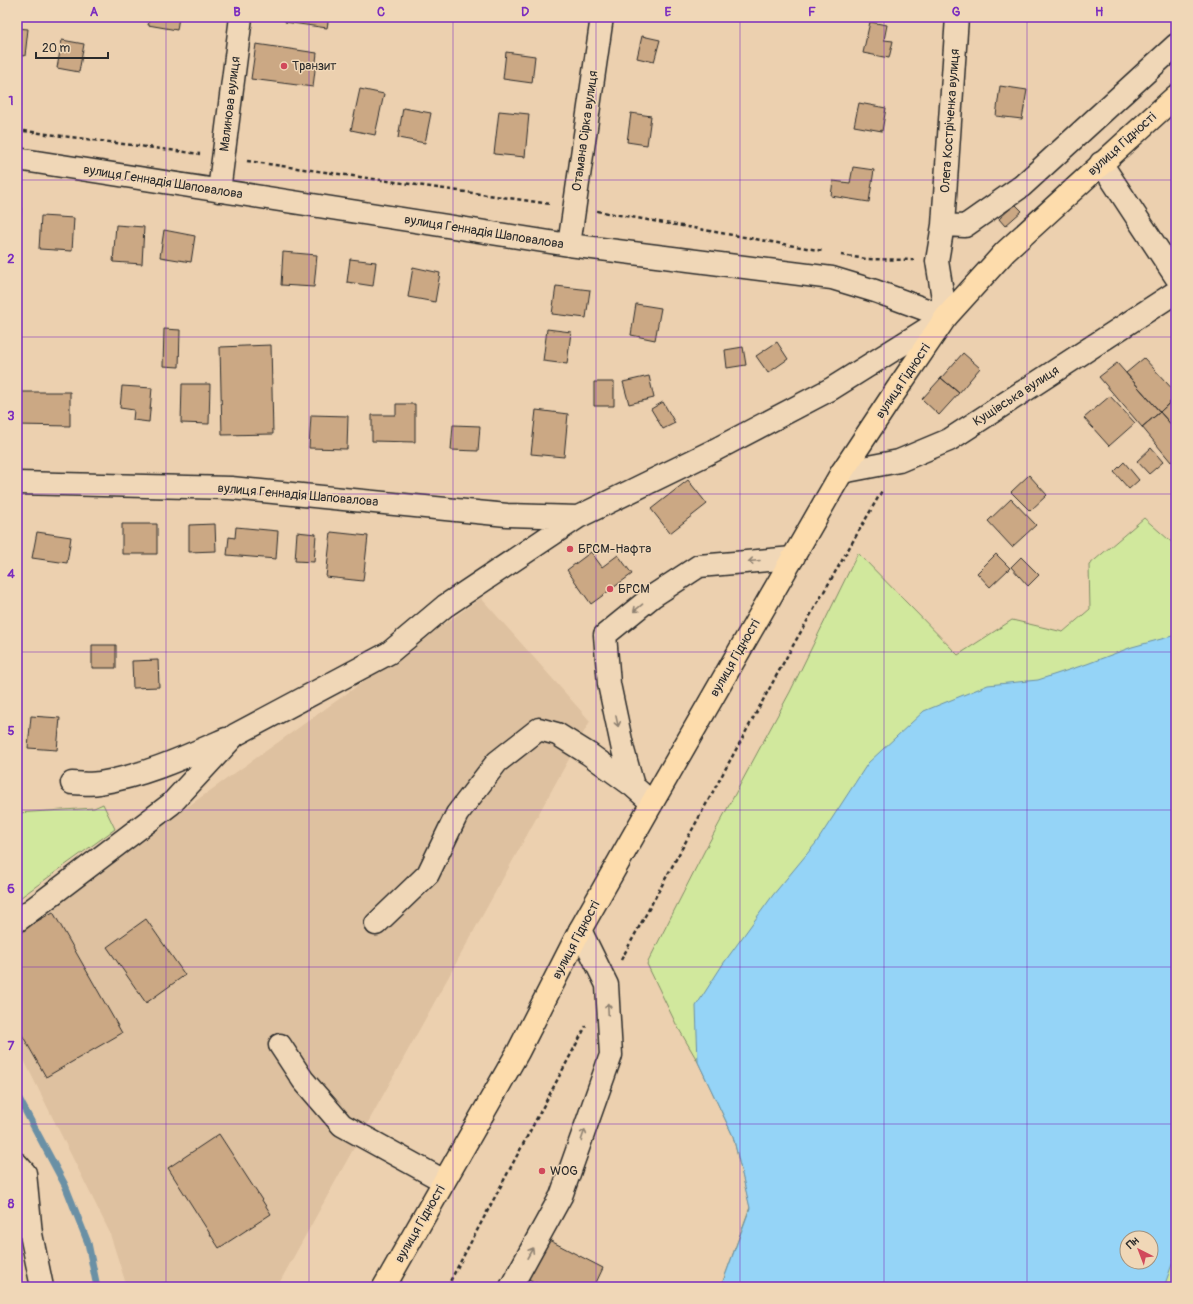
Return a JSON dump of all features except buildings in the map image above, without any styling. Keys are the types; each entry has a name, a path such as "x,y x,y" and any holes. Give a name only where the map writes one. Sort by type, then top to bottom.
{"main road":[{"name":"вулиця Гідності","path":"382,1287 518,1052 580,930 652,802 842,472 946,317 1005,252 1176,96"}],"street":[{"name":"Малинова вулиця","path":"219,191 241,17"},
{"name":"Отамана Сірка вулиця","path":"569,245 602,17"},
{"name":"Олега Костріченка вулиця","path":"936,261 943,225 957,17"},
{"path":"943,225 965,226 1022,186 1176,44"},
{"name":"вулиця Геннадія Шаповалова","path":"17,159 569,245 832,278 875,291 946,317"},
{"path":"1101,163 1176,277"},
{"path":"72,783 98,784 129,776 170,763 235,735 389,653 445,606 578,517 710,453 831,389 946,317 936,261"},
{"name":"Кущівська вулиця","path":"842,472 899,461 949,440 1176,292"},
{"name":"вулиця Геннадія Шаповалова","path":"17,483 231,488 507,515 578,517"},
{"path":"633,786 623,750 609,684 605,635 652,596 699,566 793,558"},
{"path":"376,924 428,874 457,814 497,762 539,729 557,734 589,754 633,786 652,802"},
{"path":"17,921 171,804 235,735"},
{"path":"511,1287 562,1196 611,1055 607,986 580,930"},
{"path":"280,1045 304,1080 342,1125 444,1181"},
{"path":"17,1164 24,1173 31,1234 42,1287"}],"path":[{"path":"17,130 574,207 828,252"},
{"path":"835,254 866,259 936,261"},
{"path":"607,986 791,649 899,461"},
{"path":"447,1287 589,1020"}],"shaded area":[{"path":"481,598 590,721 277,1287 127,1287 109,1231 17,1046 17,928"}],"green space":[{"path":"1144,518 1176,546 1176,1287 721,1287 750,1207 733,1136 698,1062 676,1024 647,964 706,848 790,692 858,553 958,655 1012,620 1063,632 1090,609 1089,565"},
{"path":"103,804 115,829 17,900 17,813 94,808"}],"water":[{"path":"1176,635 1176,1253 1164,1287 721,1287 750,1208 733,1136 698,1062 696,1006 723,964 773,895 816,843 868,763 924,711 988,685 1038,680 1132,647"}],"waterway":[{"path":"17,1095 65,1185 88,1243 97,1287"}],"place":[{"name":"Транзит","path":"284,66"},
{"name":"БРСМ-Нафта","path":"570,549"},
{"name":"БРСМ","path":"610,589"},
{"name":"WOG","path":"542,1171"}]}
